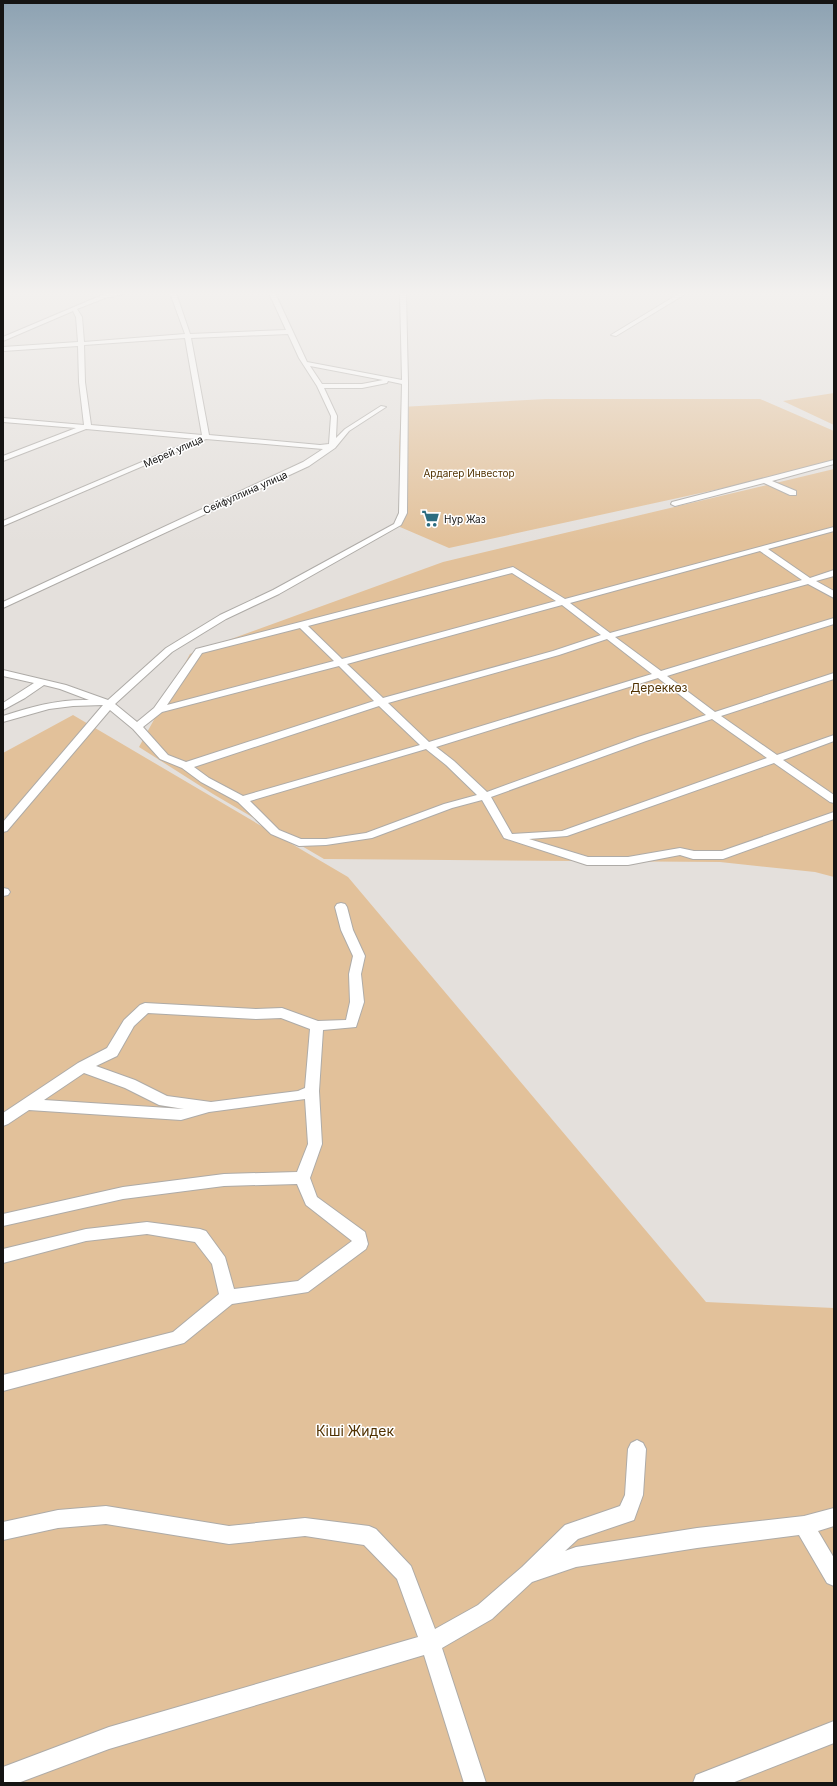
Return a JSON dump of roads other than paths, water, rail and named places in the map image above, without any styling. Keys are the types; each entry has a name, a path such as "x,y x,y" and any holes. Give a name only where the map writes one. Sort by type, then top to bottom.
{"street":[{"path":"82,376 88,426"},
{"name":"Мерей улица","path":"3,524 206,437 195,376"},
{"path":"3,420 88,426 320,447 332,446 334,416 320,386 314,376"},
{"path":"370,376 406,383"},
{"path":"3,829 109,704 170,650 223,617 276,592 397,525 403,513 406,376"},
{"path":"320,386 362,386 393,381"},
{"name":"Сейфуллина улица","path":"3,605 306,464 332,446 347,430 383,407"},
{"path":"3,459 88,426"},
{"path":"676,504 834,462"},
{"path":"764,480 793,494"},
{"path":"158,710 834,529"},
{"path":"762,549 808,580 834,595"},
{"path":"137,727 158,710 199,651 513,570 563,602 713,715 834,800"},
{"path":"186,766 382,702 556,653 608,636 834,573"},
{"path":"242,800 429,745 834,621"},
{"path":"302,625 418,738 429,745 486,796 508,836 587,861 628,861 680,851 693,855 724,855 834,815"},
{"path":"3,674 63,687 109,704 137,727 164,756 186,766 205,780 242,800 275,832 299,843 326,842 368,836 448,806 486,796 642,739 834,676"},
{"path":"3,707 42,682"},
{"path":"3,719 22,713 78,702 109,704"},
{"path":"508,836 563,834 732,776 776,758 834,738"},
{"path":"3,1120 83,1067 112,1052 129,1023 145,1008 256,1014 282,1013 317,1026 351,1024 357,1002 355,974 358,956 347,930 341,907"},
{"path":"3,1383 178,1338 228,1297 302,1287 360,1244 359,1237 311,1201 302,1178 315,1144 312,1091 317,1026"},
{"path":"83,1067 130,1084 164,1101 211,1107"},
{"path":"25,1104 181,1115 211,1107 299,1096 312,1091"},
{"path":"3,1220 131,1192 224,1180 302,1178"},
{"path":"3,1256 86,1235 147,1228 200,1236 219,1262 228,1297"},
{"path":"3,1778 109,1738 430,1643 485,1612 572,1532 627,1513 634,1495 637,1449"},
{"path":"3,1531 58,1519 106,1515 229,1535 305,1527 369,1536 404,1573 430,1643 475,1783"},
{"path":"526,1575 576,1557 697,1538 804,1526 834,1517"},
{"path":"804,1526 834,1576"},
{"path":"704,1783 834,1732"}],"place":[{"name":"Нур Жаз","path":"431,519"}],"park label":[{"name":"Ардагер Инвестор","path":"469,473"},
{"name":"Дереккөз","path":"659,688"},
{"name":"Кіші Жидек","path":"355,1431"}]}
